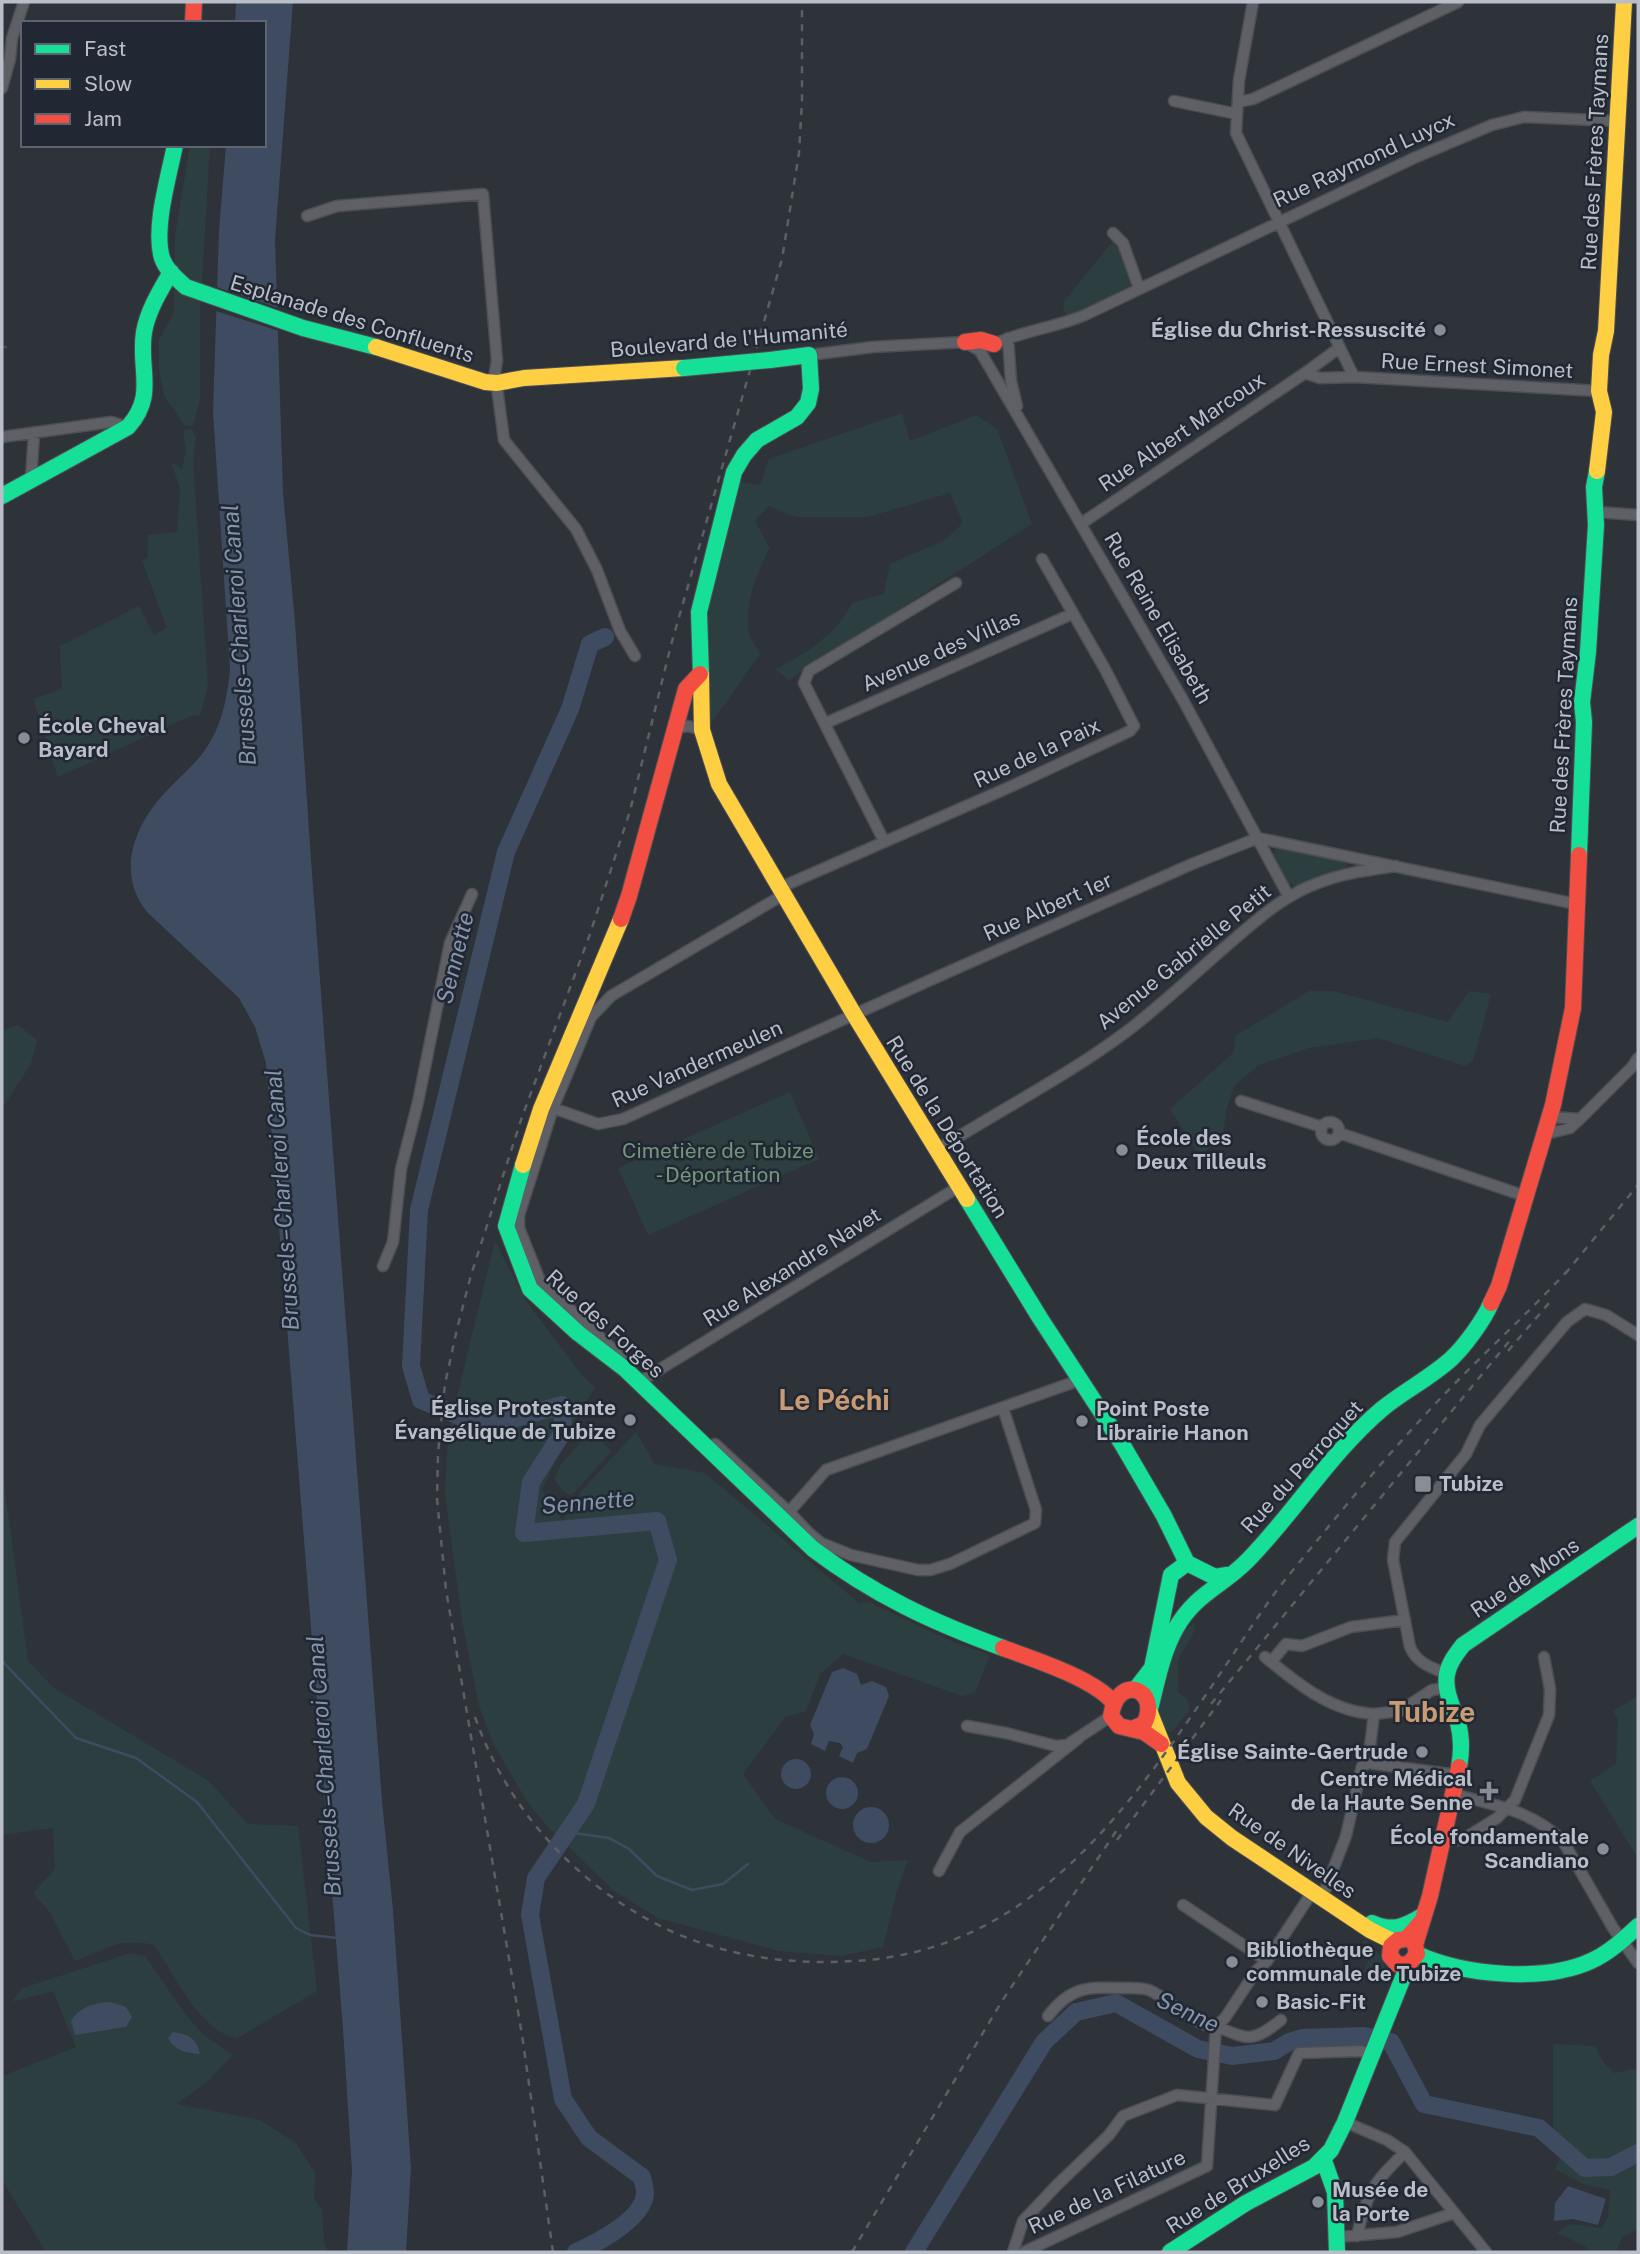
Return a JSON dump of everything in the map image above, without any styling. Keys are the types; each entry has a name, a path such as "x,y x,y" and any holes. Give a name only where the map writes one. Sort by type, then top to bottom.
{"main road":[{"path":"193,21 194,2"},
{"name":"Rue des Frères Taymans","path":"1411,1390 1452,1358 1487,1312 1499,1286 1546,1134 1573,1008 1584,722 1582,702 1597,513 1594,487 1600,459 1604,412 1599,391 1601,355 1606,331 1624,2"},
{"path":"2,495 128,427 145,405 142,341 146,320 171,272 163,261 159,244 160,222 175,147"},
{"name":"Esplanade des Confluents","path":"171,272 195,292 303,328 350,339 485,382 497,383"},
{"name":"Boulevard de l'Humanité","path":"965,342 981,340 994,344"},
{"path":"702,730 699,612 734,472 742,456 758,439 782,427 806,407 811,384 809,355"},
{"name":"Boulevard de l'Humanité","path":"497,383 524,378 684,368 809,355"},
{"name":"Rue des Forges","path":"700,674 686,689 629,896 541,1109 525,1157 506,1226 511,1244 530,1289 538,1298 625,1369 811,1541 866,1587 940,1625 1086,1682 1106,1695 1111,1708"},
{"name":"Rue de la Déportation","path":"702,730 719,784 781,891 937,1150 1122,1444 1164,1516 1187,1563"},
{"name":"Rue du Perroquet","path":"1203,1593 1247,1561 1327,1467 1381,1410 1411,1390"},
{"name":"Rue de Mons","path":"1445,1680 1455,1654 1463,1645 1638,1527"},
{"path":"1135,1690 1152,1668 1171,1575 1187,1563 1215,1577 1227,1575"},
{"path":"1132,1729 1144,1724 1175,1630 1203,1593 1202,1571"},
{"path":"1407,1954 1423,1918 1457,1776 1462,1739 1459,1724 1448,1700 1445,1680"},
{"path":"1150,1711 1146,1697 1135,1690 1122,1691 1111,1708 1119,1726 1144,1732 1161,1744"},
{"name":"Rue de Nivelles","path":"1150,1711 1172,1772 1183,1790 1216,1827 1407,1954 1451,1968 1480,1972 1550,1971 1580,1965 1604,1955 1638,1926"},
{"path":"1357,1922 1365,1920 1377,1926 1401,1929 1423,1918"},
{"name":"Rue de Bruxelles","path":"1170,2252 1246,2203 1314,2167 1337,2141 1395,2000 1407,1954"},
{"path":"1323,2158 1333,2176 1336,2190 1337,2245"}],"street":[{"path":"2,88 10,59 7,36 24,2"},
{"name":"Rue Ernest Simonet","path":"1253,2 1239,80 1237,133 1354,377"},
{"path":"1174,101 1238,108 1458,2"},
{"name":"Rue Raymond Luycx","path":"994,344 1069,322 1424,154 1506,120 1550,117 1618,121"},
{"path":"307,216 337,206 483,194 497,383 504,440 576,529 597,570 620,631 635,656"},
{"path":"1114,233 1123,243 1139,288"},
{"name":"Boulevard de l'Humanité","path":"809,355 873,347 965,342"},
{"name":"Rue Reine Elisabeth","path":"994,344 1020,419 1183,700 1289,897"},
{"name":"Rue Reine Elisabeth","path":"994,344 1011,381 1020,419"},
{"path":"1304,373 1339,348"},
{"name":"Rue Ernest Simonet","path":"1304,373 1320,378 1354,377 1599,391"},
{"name":"Rue Albert Marcoux","path":"1082,523 1304,373"},
{"path":"2,437 111,422 128,427"},
{"path":"31,479 34,434"},
{"path":"1597,513 1638,515"},
{"name":"Rue de la Paix","path":"781,891 884,841 1081,755 1130,731 1134,726 1042,559"},
{"name":"Avenue des Villas","path":"884,841 804,682 809,671 956,583"},
{"name":"Avenue des Villas","path":"826,723 1072,614"},
{"path":"675,728 688,726 702,730"},
{"path":"1258,838 1576,904"},
{"name":"Rue Albert 1er","path":"855,1016 1192,864 1258,838"},
{"name":"Avenue Gabrielle Petit","path":"937,1150 1124,1033 1263,915 1289,897 1317,883 1353,872 1396,866"},
{"name":"Rue des Forges","path":"781,891 611,996 592,1017 553,1108 519,1215 519,1228 540,1281 789,1512 811,1541 851,1555 918,1570 930,1570 1031,1526 1035,1522 1036,1510 1003,1408"},
{"path":"383,1266 393,1242 401,1169 418,1102 450,943 472,894"},
{"path":"589,997 592,1017"},
{"name":"Rue Vandermeulen","path":"553,1108 598,1124 616,1122 855,1016"},
{"path":"1546,1134 1570,1128 1638,1058"},
{"path":"1241,1101 1322,1127 1322,1134 1329,1140 1335,1139 1339,1133 1525,1196"},
{"path":"1550,1117 1580,1119"},
{"name":"Rue Alexandre Navet","path":"644,1379 960,1186"},
{"path":"1405,1620 1351,1627 1302,1646 1286,1644 1268,1659 1314,1695 1354,1712 1374,1714 1400,1711 1445,1680 1414,1657 1393,1560 1395,1542 1466,1454 1480,1425 1567,1322 1584,1310 1606,1315 1638,1335"},
{"path":"789,1512 826,1470 1080,1380"},
{"path":"1442,1840 1462,1840 1497,1818 1515,1800 1549,1715 1550,1689 1544,1657"},
{"path":"939,1871 960,1832 1079,1738 1111,1708"},
{"path":"1368,1763 1374,1714"},
{"path":"967,1726 1006,1732 1056,1746 1067,1745 1079,1738"},
{"path":"1211,2099 1216,2026 1225,2018 1256,1971 1267,1961 1318,1894 1346,1836 1362,1766 1368,1763 1457,1776"},
{"path":"1453,1794 1509,1807 1551,1830 1563,1841 1622,1941 1638,1963"},
{"path":"1182,1905 1267,1961"},
{"path":"1048,2016 1061,2000 1077,1991 1093,1988 1149,1989 1204,2025 1216,2026 1243,2038 1260,2036 1281,2020"},
{"name":"Rue de la Filature","path":"1013,2252 1023,2221 1110,2135 1123,2116 1177,2095 1275,2105 1299,2053 1374,2053"},
{"name":"Rue de la Filature","path":"1024,2252 1207,2166 1211,2099"},
{"path":"1345,2122 1387,2140 1405,2152 1486,2252"},
{"path":"1357,2236 1366,2199 1373,2185 1405,2152"},
{"path":"1337,2245 1357,2236 1397,2232 1454,2213"}],"green space":[{"path":"190,147 210,147 200,314 200,398 193,426 185,426 164,396 159,368 159,340 174,312 175,235"},
{"path":"1113,241 1118,244 1131,279 1130,288 1072,315 1066,314 1063,308 1065,300"},
{"path":"902,413 910,441 976,415 997,429 1032,524 789,680 775,669 820,642 838,624 852,603 884,594 890,564 945,540 963,523 950,493 868,517 795,517 769,506 755,521 770,548 753,586 748,618 750,635 760,654 708,728 709,594 738,482 760,485 769,459"},
{"path":"192,429 196,437 193,463 208,686 200,716 193,715 58,777 33,699 62,689 60,646 139,606 154,635 167,628 142,561 148,557 148,535 177,532 180,488 171,462 182,469 186,451 183,430"},
{"path":"1279,846 1345,861 1347,866 1343,870 1294,886 1289,883 1273,854"},
{"path":"1309,991 1333,991 1448,1022 1469,991 1491,994 1473,1061 1465,1066 1378,1038 1309,1048 1259,1065 1234,1086 1226,1111 1223,1137 1200,1156 1170,1109 1234,1052 1235,1036"},
{"path":"18,1025 37,1040 31,1064 2,1109 2,1030"},
{"name":"Cimetière de Tubize - Déportation","path":"790,1092 819,1159 648,1235 618,1168"},
{"path":"495,1241 526,1301 581,1374 595,1388 572,1425 542,1490 563,1521 583,1489 636,1432 655,1464 705,1473 859,1603 869,1602 949,1640 990,1655 975,1693 962,1696 843,1654 821,1673 805,1712 786,1716 743,1774 775,1819 871,1862 908,1860 896,1894 883,1947 841,1956 779,1951 658,1918 614,1891 547,1826 526,1800 494,1745 479,1706 462,1621 445,1494 448,1433"},
{"path":"591,1431 612,1451 571,1496 562,1490 554,1479 561,1464"},
{"path":"2,1467 28,1661 54,1688 209,1781 248,1824 298,1826 317,1991 236,2039 222,2033 199,2012 179,1986 154,1945 123,1943 75,1961 50,1913 33,1893 55,1869 53,1828 2,1835"},
{"path":"1195,1622 1195,1628 1178,1667 1177,1691 1187,1699 1190,1710 1171,1733 1164,1728 1158,1702 1178,1637"},
{"path":"1638,1696 1638,1858 1590,1781 1616,1764 1618,1720 1613,1711"},
{"path":"1365,1939 1382,1958 1387,1977 1359,1970 1365,1970 1375,1951 1363,1942"},
{"path":"130,1953 145,1956 186,2015 205,2036 233,2055 209,2080 177,2104 260,2120 296,2143 315,2173 314,2198 322,2210 324,2242 328,2252 46,2252 2,2180 2,2076 76,2047 53,1991 11,2002 23,1988"},
{"path":"1553,2044 1595,2046 1604,2063 1614,2073 1638,2068 1638,2229 1622,2237 1616,2252 1593,2252 1557,2233 1569,2224 1602,2228 1608,2216 1610,2190 1583,2184 1555,2169 1568,2144 1553,2128"}],"water":[{"name":"Brussels–Charleroi Canal","path":"236,2 293,2 275,240 283,493 295,622 382,1801 393,1910 411,2168 406,2252 347,2252 352,2171 343,2029 266,1063 255,1027 239,998 148,913 138,899 131,869 132,854 142,824 166,791 195,763 211,741 223,711 229,680 213,412 219,230 226,147 266,147 266,21 235,21"},
{"path":"843,1668 857,1674 861,1685 872,1681 886,1687 889,1696 867,1749 857,1753 853,1763 839,1756 843,1747 840,1743 829,1741 825,1751 811,1744 814,1734 810,1725 832,1672"},
{"path":"796,1759 807,1763 811,1774 807,1785 796,1789 785,1785 781,1774 785,1763"},
{"path":"842,1777 853,1782 858,1793 853,1804 842,1809 831,1804 826,1793 831,1782"},
{"path":"871,1807 884,1812 889,1825 884,1838 871,1843 858,1838 853,1825 858,1812"},
{"path":"111,2002 126,2007 132,2017 126,2027 75,2035 71,2021 79,2012 94,2004"},
{"path":"173,2032 191,2038 200,2054 186,2052 174,2046 168,2038"},
{"path":"1568,2186 1606,2199 1598,2225 1573,2219 1554,2221 1555,2203"}],"pier":[{"path":"214,286 281,309 282,332 213,310"}],"waterway":[{"name":"Sennette","path":"576,2252 596,2243 628,2221 643,2203 645,2189 642,2177 589,2138 563,2099 530,1915 536,1878 586,1804 668,1560 657,1521 524,1533 531,1482 563,1432 562,1405 485,1427 421,1400 411,1366 419,1210 506,852 570,709 590,644 605,637"},
{"path":"2,1661 76,1738 136,1758 197,1802 296,1928 310,1935 337,1938"},
{"path":"567,1832 609,1838 629,1849 657,1876 692,1890 723,1884 748,1864"},
{"name":"Senne","path":"914,2252 1044,2042 1076,2012 1116,2003 1198,2049 1232,2056 1274,2051 1302,2038 1364,2036 1391,2042 1424,2104 1539,2128 1585,2168 1611,2167 1638,2153"}],"railway":[{"path":"553,2252 522,2035 446,1590 437,1499 438,1453 445,1384 471,1275 522,1117 590,934 630,811 671,645 782,259 799,153 802,2"},
{"path":"1565,1274 1638,1185"},
{"path":"475,1717 508,1786 553,1846 609,1895 641,1916 675,1933 718,1948 763,1958 830,1962 917,1951 975,1931 1026,1900 1072,1862 1114,1818 1153,1770 1272,1597 1343,1509 1437,1402 1570,1268"},
{"path":"1508,1351 1549,1303"},
{"path":"1211,1704 1511,1339"},
{"path":"1117,1840 1221,1700"},
{"path":"852,2252 1002,2001 1119,1827"}],"traffic: fast":[{"path":"175,147 163,202 160,246 166,266 186,287 303,328 376,347"},
{"path":"2,496 128,427 137,415 144,393 143,345 148,316 171,272"},
{"path":"701,675 699,612 734,472 757,440 797,417 808,403 811,389 809,355 770,360"},
{"path":"684,368 770,360"},
{"path":"1579,855 1584,722 1582,702 1588,652 1596,525 1594,487 1597,471"},
{"path":"523,1165 506,1226 530,1289 578,1333 625,1369 813,1549 858,1580 904,1606 1003,1648"},
{"path":"967,1199 1122,1444 1164,1516 1187,1563 1215,1577 1227,1575"},
{"path":"1150,1709 1167,1647 1176,1628 1192,1606 1248,1560 1364,1426 1382,1409 1456,1354 1479,1325 1491,1303"},
{"path":"1459,1767 1460,1734 1446,1680 1449,1666 1463,1645 1638,1526"},
{"path":"1135,1690 1152,1668 1171,1575 1187,1563"},
{"path":"1372,1923 1398,1927 1422,1916"},
{"path":"1417,1954 1457,1967 1480,1971 1503,1974 1550,1972 1572,1968 1598,1958 1638,1926"},
{"path":"1170,2252 1246,2203 1314,2167 1331,2150 1345,2122 1408,1965"},
{"path":"1323,2158 1335,2192 1337,2252"}],"traffic: slow":[{"path":"1597,471 1604,412 1599,391 1601,355 1606,331 1624,2"},
{"path":"376,347 485,382 497,383 524,378 684,368"},
{"path":"701,675 702,730 719,784 855,1016 967,1199"},
{"path":"523,1165 541,1109 621,919"},
{"path":"1150,1713 1178,1783 1206,1817 1232,1838 1370,1930 1394,1942"}],"traffic: jam":[{"path":"193,21 194,2"},
{"path":"965,342 981,340 994,344"},
{"path":"621,919 686,689 700,674"},
{"path":"1491,1303 1499,1286 1553,1105 1573,1008 1579,855"},
{"path":"1003,1648 1077,1677 1112,1701"},
{"path":"1132,1729 1144,1724 1148,1712 1147,1702 1137,1690 1121,1694 1115,1702 1111,1716 1119,1726 1144,1732 1161,1744"},
{"path":"1422,1921 1406,1939 1398,1940 1391,1946 1390,1956 1397,1964 1408,1965 1417,1954 1415,1945 1430,1896 1459,1767"}],"place":[{"name":"Église du Christ-Ressuscité","path":"1440,330"},
{"name":"École Cheval Bayard","path":"24,738"},
{"name":"École des Deux Tilleuls","path":"1122,1150"},
{"name":"Église Protestante Évangélique de Tubize","path":"630,1420"},
{"name":"Point Poste Librairie Hanon","path":"1082,1421"},
{"name":"Tubize","path":"1423,1484"},
{"name":"Église Sainte-Gertrude","path":"1422,1752"},
{"name":"Centre Médical de la Haute Senne","path":"1489,1791"},
{"name":"École fondamentale Scandiano","path":"1603,1849"},
{"name":"Bibliothèque communale de Tubize","path":"1232,1962"},
{"name":"Basic-Fit","path":"1262,2002"},
{"name":"Musée de la Porte","path":"1318,2202"}],"district":[{"name":"Le Péchi","path":"834,1400"},
{"name":"Tubize","path":"1432,1712"}]}
